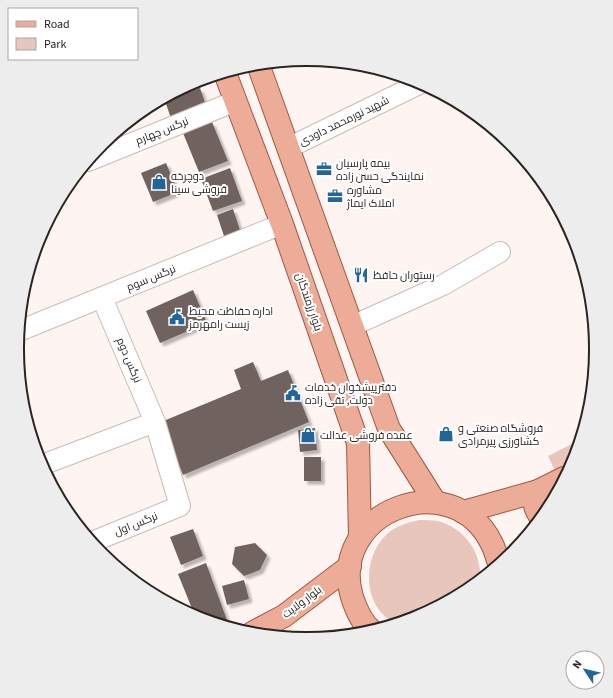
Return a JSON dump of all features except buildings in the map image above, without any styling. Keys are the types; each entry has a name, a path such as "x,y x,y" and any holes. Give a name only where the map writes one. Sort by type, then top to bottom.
{"main road":[{"path":"260,71 389,430 435,502"},
{"name":"بلوار رزمندگان","path":"227,78 282,224 354,429 358,443 360,538"},
{"path":"354,429 366,439 372,438 381,432 385,419"},
{"path":"463,512 538,491 555,482"},
{"path":"537,512 534,504 538,491"},
{"path":"367,625 356,610 350,588 350,566 353,551 360,538 374,521 392,509 413,502 435,502 463,512 480,526 492,544 497,558"},
{"name":"بلوار ولایت","path":"262,628 284,616 350,566"}],"street":[{"name":"شهید نورمحمد داودی","path":"288,148 413,87"},
{"name":"نرگس چهارم","path":"101,156 236,101"},
{"name":"نرگس سوم","path":"25,329 282,224"},
{"path":"352,326 443,285 500,252"},
{"name":"نرگس دوم","path":"102,298 155,422 180,506"},
{"path":"48,463 155,422"},
{"name":"نرگس اول","path":"98,539 180,506"}],"green space":[{"path":"572,444 560,473 557,475 548,456"},
{"path":"419,520 431,520 447,524 456,529 470,542 478,560 480,571 448,594 415,610 389,619 384,616 376,606 371,594 369,582 370,569 373,556 378,545 386,535 397,527"}],"place":[{"name":"بیمه پارسیان نمایندگی حسن زاده","path":"324,169"},
{"name":"دوچرخه فروشی سینا","path":"159,182"},
{"name":"مشاور‌ه املاک ایماژ","path":"335,196"},
{"name":"رستوران حافظ","path":"361,275"},
{"name":"اداره حفاظت محیط زیست رامهرمز","path":"177,317"},
{"name":"دفترپیشخوان خدمات دولت, تقی زاده","path":"293,393"},
{"name":"فروشگاه صنعتی و کشاورزی پیرمرادی","path":"446,434"},
{"name":"عمده فروشی عدالت","path":"308,435"}]}
